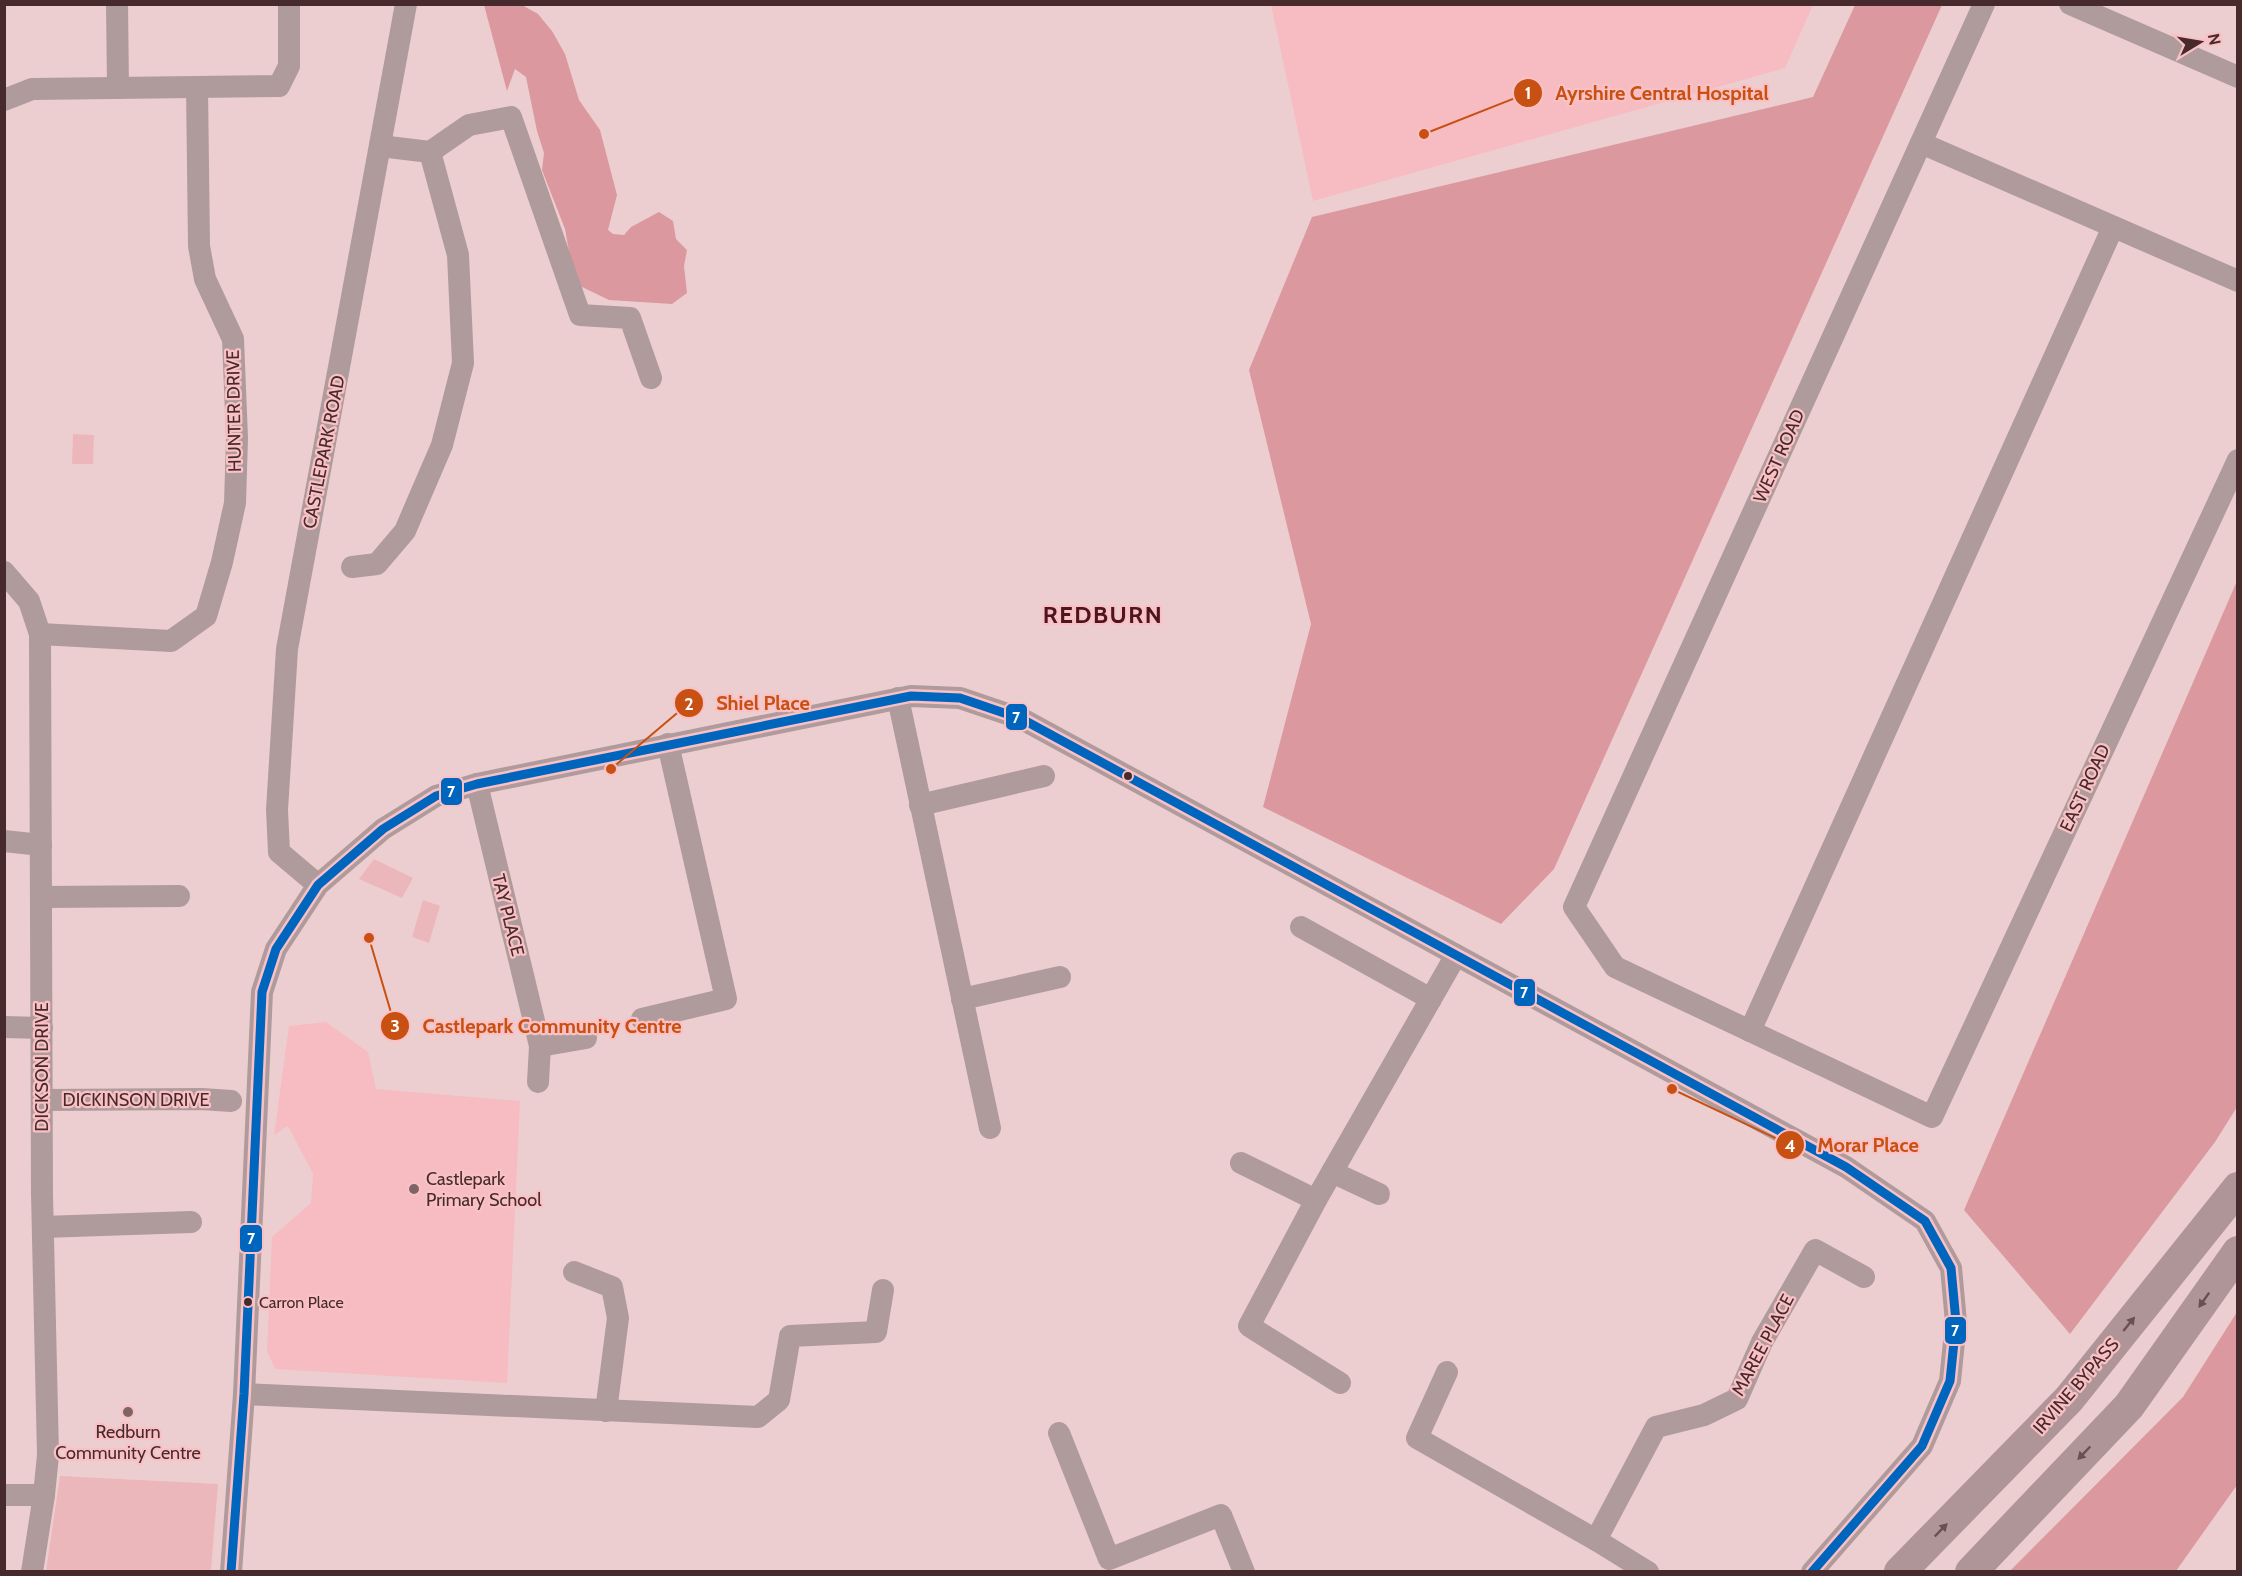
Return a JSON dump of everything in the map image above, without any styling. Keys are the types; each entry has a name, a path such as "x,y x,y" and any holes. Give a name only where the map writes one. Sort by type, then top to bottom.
{"highway":[{"name":"IRVINE BYPASS","path":"1900,1572 2069,1399 2238,1188"},
{"path":"1971,1572 2129,1406 2238,1252"}],"street":[{"path":"117,4 118,88"},
{"path":"4,100 32,89 279,86 289,66 289,4"},
{"name":"CASTLEPARK ROAD","path":"318,885 279,852 277,810 287,649 406,4"},
{"name":"WEST ROAD","path":"1750,1031 1615,967 1574,907 1984,4"},
{"path":"2070,4 2238,77"},
{"name":"HUNTER DRIVE","path":"40,634 171,641 206,616 222,562 235,503 237,438 233,339 205,279 199,246 197,87"},
{"path":"380,146 430,152 469,125 511,117 580,315 630,318 651,378"},
{"path":"1921,143 2238,282"},
{"path":"352,567 377,564 405,531 442,445 463,363 458,255 430,152"},
{"path":"1750,1031 2113,227"},
{"name":"EAST ROAD","path":"1750,1031 1932,1117 2238,460"},
{"name":"DICKSON DRIVE","path":"4,572 29,601 40,634 43,1227 48,1455 45,1495 32,1572"},
{"path":"231,1572 244,1395 262,992 276,949 318,885 382,829 436,796 477,784 911,696 960,698 1022,719 1846,1167 1925,1221 1951,1268 1956,1322 1950,1381 1922,1446 1812,1572"},
{"path":"898,698 990,1128"},
{"path":"642,1019 726,999 668,744"},
{"path":"920,805 1044,776"},
{"name":"TAY PLACE","path":"477,784 540,1046 538,1082"},
{"path":"4,841 41,845"},
{"path":"41,897 179,896"},
{"path":"1301,927 1431,999"},
{"path":"1340,1383 1249,1326 1316,1200 1456,955"},
{"path":"962,999 1060,977"},
{"path":"4,1027 42,1028"},
{"path":"540,1046 586,1038"},
{"name":"DICKINSON DRIVE","path":"42,1100 202,1099 231,1101"},
{"path":"1241,1163 1316,1200"},
{"path":"1332,1172 1378,1194"},
{"path":"43,1227 191,1221"},
{"name":"MAREE PLACE","path":"1596,1540 1656,1427 1704,1414 1737,1399 1762,1342 1815,1250 1864,1277"},
{"path":"574,1272 612,1287 618,1317 606,1411"},
{"path":"244,1395 758,1417 778,1400 790,1336 876,1332 884,1290"},
{"path":"1447,1372 1417,1438 1648,1572"},
{"path":"1059,1433 1109,1559 1221,1515 1244,1572"},
{"path":"4,1495 45,1495"}],"shaded area":[{"path":"1271,4 1813,5 1785,68 1313,201"},
{"path":"484,5 522,5 538,14 552,31 565,54 579,100 600,130 617,195 608,230 613,234 624,235 631,227 659,212 673,221 676,239 687,250 684,266 687,293 672,304 609,300 580,286 571,262 565,229 542,170 544,153 526,77 515,69 507,91"},
{"path":"1855,5 1942,5 1554,869 1501,924 1263,807 1311,624 1249,370 1312,217 1813,97"},
{"path":"73,434 94,435 93,464 72,464"},
{"path":"2237,581 2237,1107 2215,1142 2070,1334 1964,1210"},
{"path":"374,859 413,878 402,898 359,879"},
{"path":"423,900 440,906 429,943 412,937"},
{"name":"Castlepark Primary School","path":"326,1022 368,1052 376,1089 520,1101 507,1383 275,1369 267,1351 272,1237 311,1203 313,1174 288,1126 274,1135 289,1026"},
{"path":"2237,1312 2237,1485 2176,1571 2010,1571 2183,1397"},
{"path":"60,1476 218,1484 211,1571 46,1571"}],"transit line":[{"name":"7","path":"231,1572 244,1394 262,992 276,949 318,885 383,829 436,796 477,784 911,696 960,698 1022,719 1846,1167 1925,1221 1951,1268 1956,1322 1950,1381 1922,1446 1812,1572"}],"place":[{"name":"Ayrshire Central Hospital","path":"1424,134"},
{"name":"Shiel Place","path":"611,769"},
{"name":"Castlepark Community Centre","path":"369,938"},
{"name":"Morar Place","path":"1672,1089"},
{"name":"Castlepark Primary School","path":"414,1189"},
{"name":"Carron Place","path":"248,1302"},
{"name":"Redburn Community Centre","path":"128,1412"}],"district":[{"name":"REDBURN","path":"1103,614"}]}
